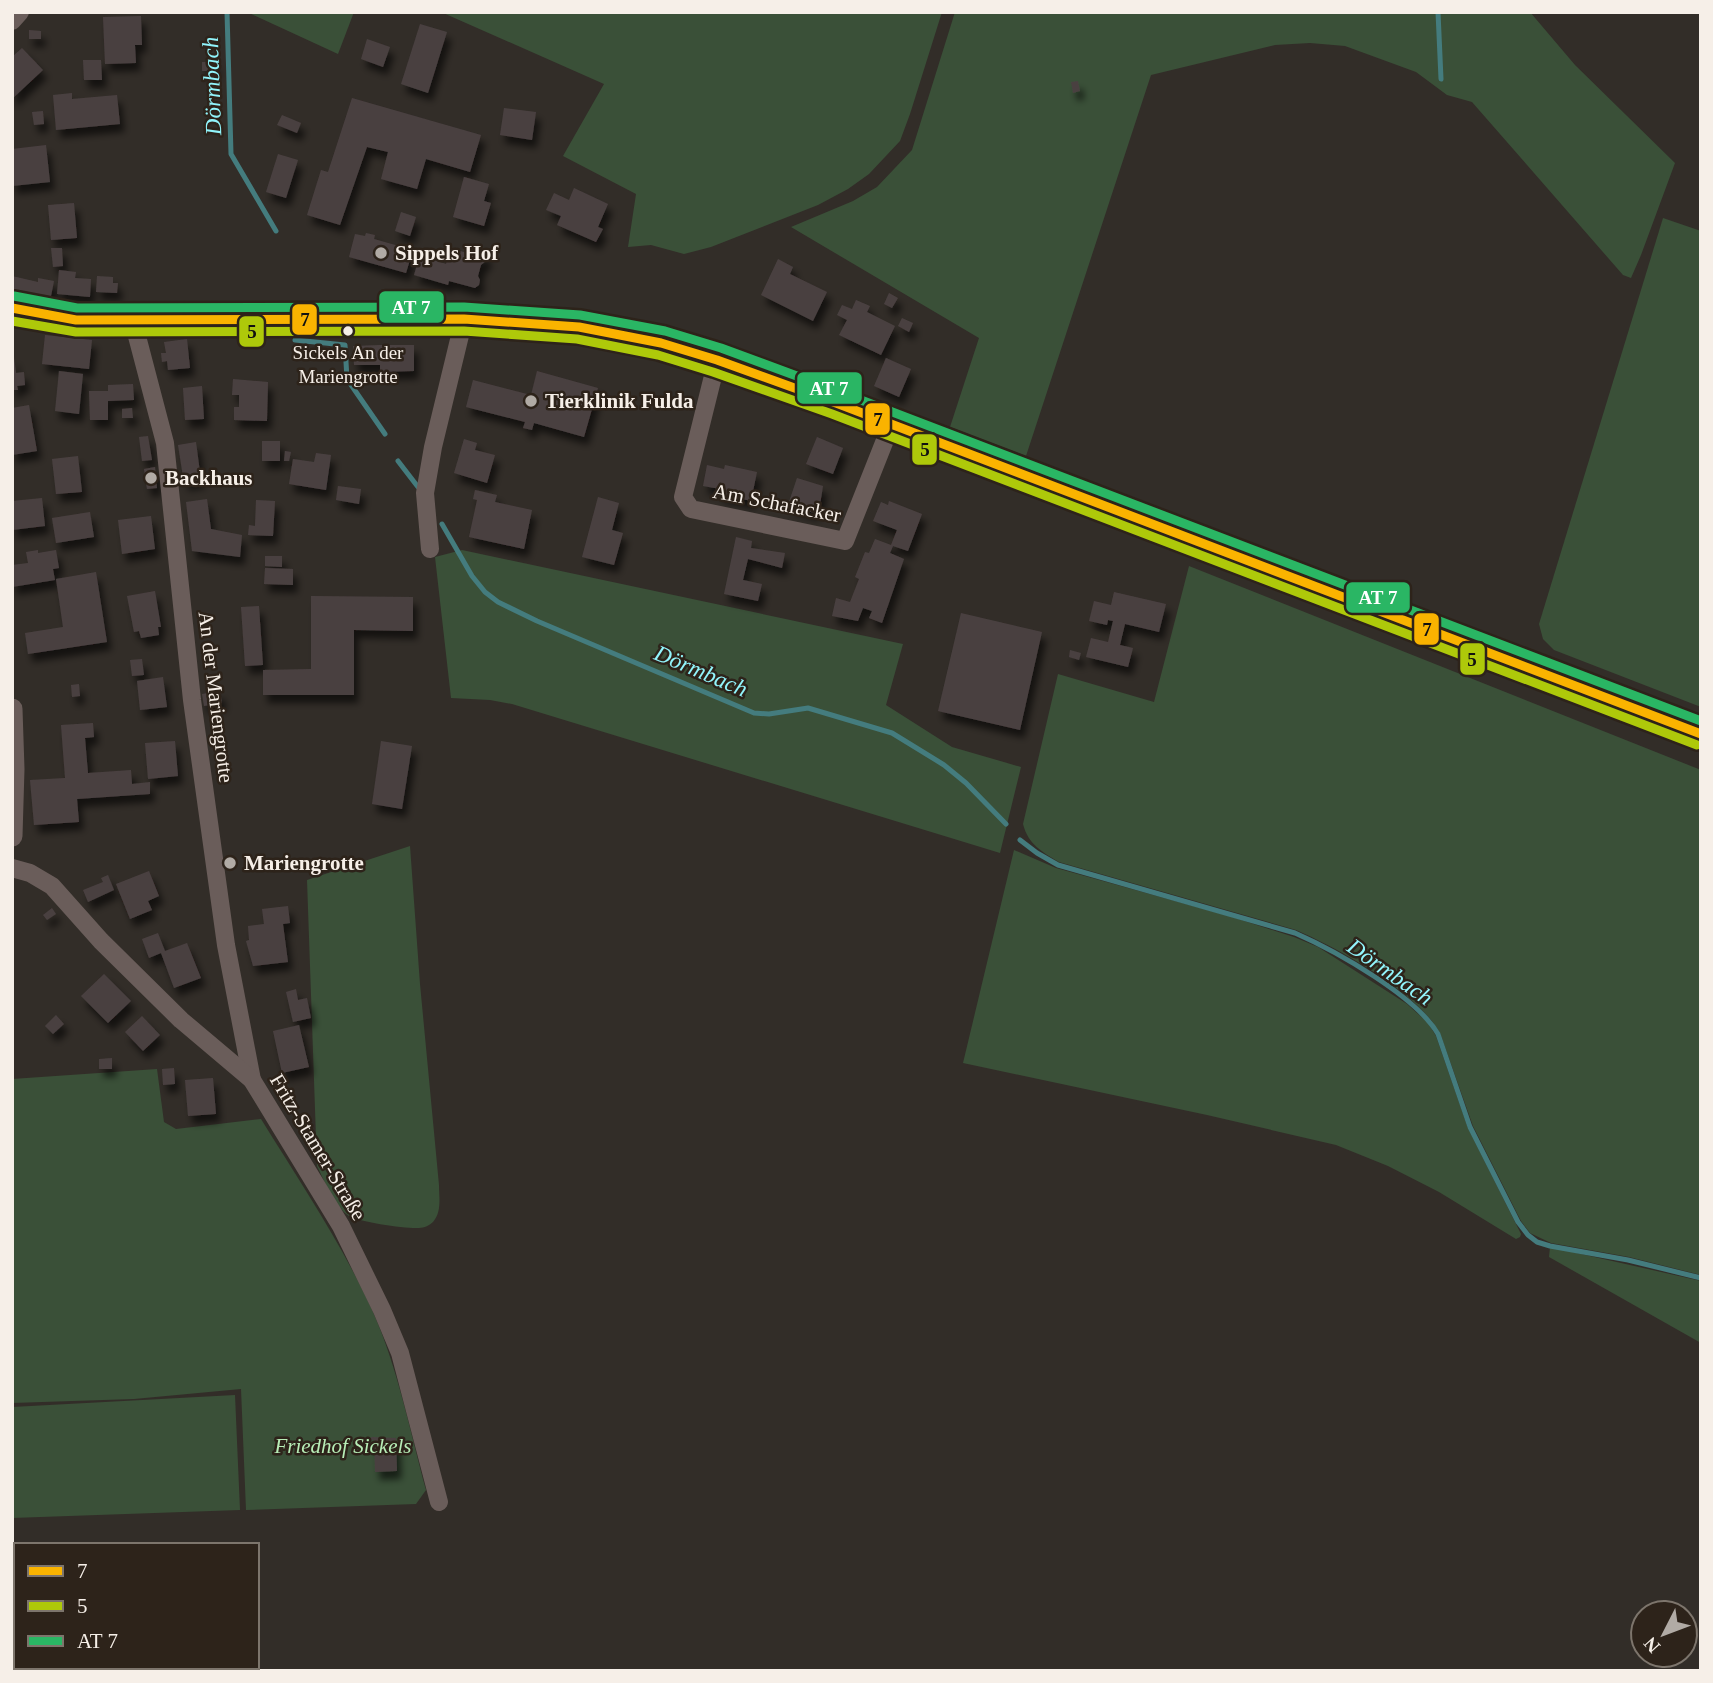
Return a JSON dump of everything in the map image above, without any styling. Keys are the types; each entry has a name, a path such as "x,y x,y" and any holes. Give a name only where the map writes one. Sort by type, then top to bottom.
{"main road":[{"path":"12,308 76,320 464,319 579,327 661,343 717,360 891,425 1701,734"}],"street":[{"path":"12,21 20,12"},
{"path":"430,549 425,493 433,447 464,319"},
{"name":"An der Mariengrotte","path":"133,321 164,443 192,700 226,945 252,1080"},
{"name":"Am Schafacker","path":"717,360 683,497 691,509 845,541 891,425"},
{"path":"12,709 12,836"},
{"name":"Fritz-Stamer-Straße","path":"12,868 30,873 52,886 101,941 181,1020 252,1080 341,1226 382,1310 400,1353 439,1502"}],"green space":[{"path":"247,12 354,12 338,54"},
{"path":"441,12 942,12 900,141 869,174 818,205 711,247 684,254 651,245 628,247 636,194 563,156 604,84"},
{"path":"955,12 1530,12 1575,65 1675,163 1631,278 1623,275 1472,102 1447,95 1416,72 1345,46 1310,43 1275,45 1151,75 1026,456 950,427 979,338 791,227 853,201 877,187 912,150"},
{"path":"1663,218 1701,231 1701,707 1554,650 1543,639 1539,624"},
{"path":"462,550 903,644 886,705 952,747 1021,767 1000,853 512,704 451,698 435,557"},
{"path":"1189,566 1701,770 1701,1275 1629,1257 1551,1243 1530,1233 1521,1221 1473,1126 1440,1033 1414,1002 1375,973 1296,930 1059,862 1041,851 1028,837 1023,824 1058,674 1154,702"},
{"path":"410,846 439,1185 439,1209 436,1218 429,1225 419,1228 383,1225 349,1216 334,1200 317,1166 307,880"},
{"path":"1014,850 1056,868 1294,937 1318,947 1407,1004 1428,1023 1436,1036 1468,1128 1521,1234 1520,1237 1516,1239 1439,1192 1388,1166 1336,1145 963,1063"},
{"name":"Friedhof Sickels","path":"157,1069 164,1122 176,1129 261,1119 320,1214 361,1287 390,1356 426,1490 416,1504 246,1510 241,1389 134,1399 12,1403 12,1079"},
{"path":"1550,1247 1701,1281 1701,1343 1549,1257"},
{"path":"235,1395 240,1510 12,1518 12,1407"},
{"path":"14,1558 14,1669 122,1671 12,1671"}],"building":[{"path":"141,16 142,45 135,45 136,63 105,64 103,17"},
{"path":"420,24 447,32 428,93 401,84"},
{"path":"29,30 41,31 41,39 29,39"},
{"path":"367,39 390,47 383,67 361,59"},
{"path":"22,48 43,70 12,99 12,57"},
{"path":"83,60 101,60 102,80 84,80"},
{"path":"202,62 215,62 215,71 202,71"},
{"path":"1078,81 1080,91 1073,93 1071,82"},
{"path":"72,93 72,99 117,95 120,124 56,130 53,95"},
{"path":"352,98 481,135 470,172 426,159 417,189 381,179 388,152 367,147 340,225 307,215 321,170 328,172"},
{"path":"504,108 536,112 532,140 500,135"},
{"path":"43,111 44,124 34,125 32,112"},
{"path":"282,115 301,123 297,133 277,125"},
{"path":"46,145 50,182 12,186 12,149"},
{"path":"278,154 298,160 286,198 266,192"},
{"path":"464,177 489,184 484,201 491,203 484,226 453,217"},
{"path":"574,188 608,204 598,227 603,229 596,242 557,225 561,216 546,210 554,193 569,200"},
{"path":"74,203 77,238 51,240 48,205"},
{"path":"401,212 416,217 410,236 395,231"},
{"name":"Sippels Hof","path":"366,233 375,235 374,239 413,250 406,273 349,257 355,234 365,236"},
{"path":"51,248 62,248 63,266 53,267"},
{"path":"450,248 474,255 485,253 487,260 481,265 479,285 475,288 449,281 448,285 414,275 420,255 446,264"},
{"path":"778,259 793,267 790,274 827,292 813,321 761,295"},
{"path":"59,270 76,272 75,278 91,279 90,297 57,294"},
{"path":"12,276 38,282 38,278 54,281 50,301 12,293"},
{"path":"97,276 113,277 113,283 118,283 117,293 96,292"},
{"path":"889,293 898,298 892,308 884,304"},
{"path":"856,300 870,306 867,312 895,326 881,355 839,335 847,320 837,315 842,305 852,309"},
{"path":"902,318 913,323 909,332 898,326"},
{"path":"45,335 92,340 89,369 42,364"},
{"path":"187,339 190,368 168,370 167,361 162,362 161,353 166,353 164,342"},
{"path":"414,345 414,371 380,372 380,365 354,365 353,346"},
{"path":"12,357 16,373 24,372 25,385 17,386 18,390 12,390"},
{"path":"886,358 911,369 899,397 874,386"},
{"path":"59,371 83,374 79,414 55,411"},
{"name":"Tierklinik Fulda","path":"537,371 598,388 584,437 534,423 532,430 523,428 525,422 466,407 473,380 531,395"},
{"path":"233,379 268,382 267,421 234,420 234,407 239,407 239,395 232,395"},
{"path":"133,384 134,400 108,401 108,420 90,420 89,391 108,391 108,385"},
{"path":"202,386 204,419 185,420 183,388"},
{"path":"29,405 37,451 12,455 12,408"},
{"path":"132,408 133,418 122,418 122,409"},
{"path":"148,436 152,460 142,461 139,437"},
{"path":"817,437 843,448 833,474 806,464"},
{"path":"464,439 477,443 475,450 495,455 487,483 454,473"},
{"path":"262,441 280,441 280,461 262,461"},
{"path":"196,442 201,480 184,483 178,445"},
{"path":"285,451 291,452 289,461 284,461"},
{"path":"316,453 331,455 326,490 289,484 293,459 314,462"},
{"path":"78,456 82,492 56,494 52,459"},
{"path":"707,465 724,469 725,465 757,472 751,501 719,494 720,489 703,486"},
{"name":"Backhaus","path":"155,467 157,488 147,489 144,469"},
{"path":"797,478 823,486 820,505 817,505 814,513 788,505"},
{"path":"338,486 361,489 359,504 336,500"},
{"path":"475,490 497,495 495,502 532,510 524,549 469,537 477,500 473,499"},
{"path":"598,497 619,503 612,530 623,533 614,565 582,557"},
{"path":"42,498 45,526 12,530 12,501"},
{"path":"207,499 211,529 242,535 240,557 192,551 186,502"},
{"path":"256,500 275,501 273,536 248,535 249,525 255,526"},
{"path":"889,501 922,514 908,551 893,546 890,553 904,559 882,623 869,618 872,611 863,608 858,621 832,616 836,598 850,602 859,579 855,577 865,552 869,553 875,539 891,545 897,530 873,521 881,502 888,505"},
{"path":"90,512 94,537 56,543 52,518"},
{"path":"151,516 155,549 122,554 118,520"},
{"path":"736,537 752,541 751,548 785,553 782,568 748,559 743,580 762,584 758,601 724,594"},
{"path":"38,550 38,553 56,550 59,568 53,569 55,580 12,587 12,565 28,563 26,552"},
{"path":"265,556 282,556 282,567 265,566"},
{"path":"265,568 293,569 293,585 264,584"},
{"path":"96,572 107,642 28,654 25,633 63,627 56,579"},
{"path":"155,591 161,627 158,627 159,635 141,638 139,631 134,632 127,596"},
{"path":"1114,592 1166,604 1159,632 1125,624 1120,645 1133,648 1128,667 1086,657 1091,638 1108,642 1113,621 1108,620 1107,625 1089,621 1094,601 1111,605"},
{"path":"311,596 413,597 413,631 354,630 354,695 263,695 263,670 311,669"},
{"path":"259,606 263,665 245,666 241,607"},
{"path":"961,613 1042,632 1020,730 938,711"},
{"path":"1070,650 1081,653 1079,660 1069,657"},
{"path":"142,659 144,675 132,676 130,660"},
{"path":"163,677 167,707 140,710 137,681"},
{"path":"79,684 80,696 72,697 71,685"},
{"path":"220,691 222,703 204,706 202,694"},
{"path":"93,723 94,737 85,738 88,773 131,770 132,784 150,782 150,794 77,799 79,822 34,825 30,780 65,778 61,725"},
{"path":"175,741 178,776 148,779 145,743"},
{"path":"381,741 412,746 402,809 372,804"},
{"path":"149,871 159,896 148,901 152,910 130,919 116,884"},
{"path":"108,875 114,890 88,902 83,890 103,882 101,878"},
{"path":"288,906 290,923 283,924 288,962 253,966 246,941 249,940 248,926 264,924 262,909"},
{"path":"52,908 56,914 47,920 43,915"},
{"path":"158,933 165,951 187,943 201,978 174,988 161,953 149,958 142,939"},
{"path":"104,974 131,1001 108,1023 81,996"},
{"path":"296,989 298,1000 307,998 311,1018 293,1022 286,992"},
{"path":"56,1015 64,1024 53,1034 45,1026"},
{"path":"142,1016 160,1035 143,1051 125,1032"},
{"path":"299,1025 309,1067 282,1073 273,1031"},
{"path":"112,1058 112,1069 99,1069 99,1059"},
{"path":"174,1068 175,1084 163,1085 162,1069"},
{"path":"213,1078 216,1114 188,1116 185,1080"},
{"path":"371,1437 396,1438 397,1471 375,1472 374,1440 371,1440"}],"waterway":[{"name":"Dörmbach","path":"227,12 231,154 276,231"},
{"path":"1438,12 1441,79"},
{"name":"Dörmbach","path":"295,340 345,345 347,379 385,434"},
{"name":"Dörmbach","path":"398,461 418,487"},
{"name":"Dörmbach","path":"442,524 472,576 485,592 498,602 754,713 769,714 808,708 892,733 944,765 966,783 1006,824"},
{"name":"Dörmbach","path":"1020,840 1058,865 1295,933 1374,976 1412,1005 1438,1034 1470,1127 1518,1222 1528,1235 1537,1242 1550,1246 1628,1260 1701,1278"}],"transit line":[{"path":"14,296 77,308 464,307 580,315 665,331 721,348 840,392 1701,721"},
{"name":"7","path":"12,308 76,320 464,319 579,327 661,343 836,403 1701,734"},
{"name":"5","path":"12,321 76,332 464,331 577,339 658,355 832,414 1697,745"}],"place":[{"name":"Sippels Hof","path":"381,253"},
{"name":"Sickels An der Mariengrotte","path":"348,331"},
{"name":"Tierklinik Fulda","path":"531,401"},
{"name":"Backhaus","path":"151,478"},
{"name":"Mariengrotte","path":"230,863"}]}
